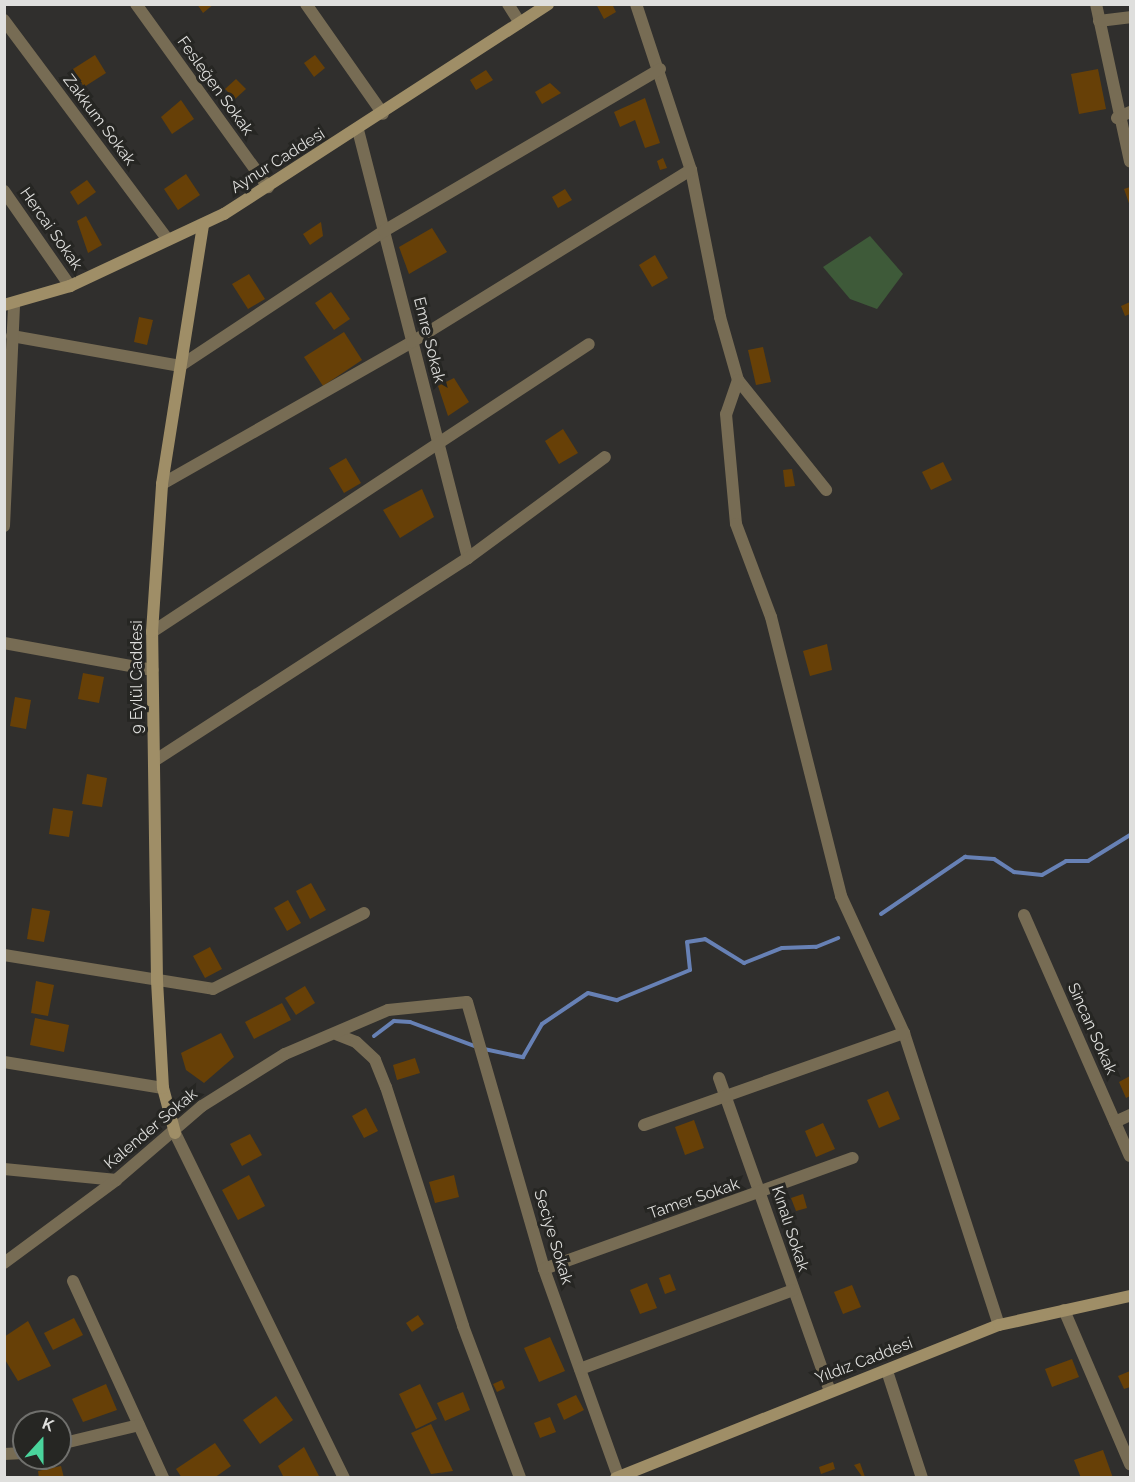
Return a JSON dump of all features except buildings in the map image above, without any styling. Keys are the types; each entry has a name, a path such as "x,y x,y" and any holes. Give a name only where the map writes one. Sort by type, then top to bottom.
{"street":[{"name":"Fesleğen Sokak","path":"136,4 268,187"},
{"path":"306,4 383,114"},
{"path":"508,4 520,23"},
{"name":"Aynur Caddesi","path":"9,304 70,286 203,224 268,187 358,130 548,4"},
{"path":"636,4 660,69 691,170 720,317 738,380 826,490"},
{"path":"1096,4 1117,118 1131,161"},
{"path":"1099,21 1131,17"},
{"name":"Zakkum Sokak","path":"4,20 168,240"},
{"path":"12,336 180,366 384,231 660,69"},
{"path":"1117,118 1131,112"},
{"name":"Emre Sokak","path":"358,130 468,558"},
{"path":"162,484 412,342 691,170"},
{"name":"Hercai Sokak","path":"4,191 70,286"},
{"name":"9 Eylül Caddesi","path":"175,1132 163,1088 157,981 152,632 162,484 203,224"},
{"path":"4,526 12,336 9,304"},
{"path":"152,632 439,447 589,344"},
{"path":"738,380 726,414 736,524 771,617 841,896 904,1033 999,1325"},
{"path":"154,761 468,558 605,457"},
{"path":"4,644 153,670"},
{"path":"4,954 213,989 364,913"},
{"name":"Sincan Sokak","path":"1024,915 1131,1156"},
{"name":"Kalender Sokak","path":"4,1263 116,1180 175,1132 202,1106 285,1054 338,1035 388,1010 466,1002"},
{"name":"Seciye Sokak","path":"466,1002 544,1269 618,1477"},
{"path":"644,1125 904,1033"},
{"path":"338,1035 356,1042 375,1060 387,1087 459,1315 520,1478"},
{"path":"4,1062 163,1088"},
{"name":"Kınalı Sokak","path":"719,1078 830,1391"},
{"path":"1115,1122 1131,1115"},
{"path":"175,1132 345,1478"},
{"name":"Tamer Sokak","path":"544,1269 761,1193 853,1158"},
{"path":"4,1169 116,1180"},
{"path":"73,1281 164,1478"},
{"path":"580,1369 793,1290"},
{"name":"Yıldız Caddesi","path":"618,1477 999,1325 1131,1296"},
{"path":"1064,1310 1131,1464"},
{"path":"887,1371 922,1478"},
{"path":"72,1441 139,1425"}],"green space":[{"path":"870,236 903,274 877,309 850,299 823,267"}],"waterway":[{"path":"881,914 965,857 994,859 1014,872 1042,875 1066,861 1088,861 1130,835"},
{"path":"484,1049 523,1057 542,1024 588,993 617,1000 690,970 687,942 705,939 744,963 782,948 816,947 838,938"},
{"path":"374,1036 394,1021 410,1022 477,1047"}]}
